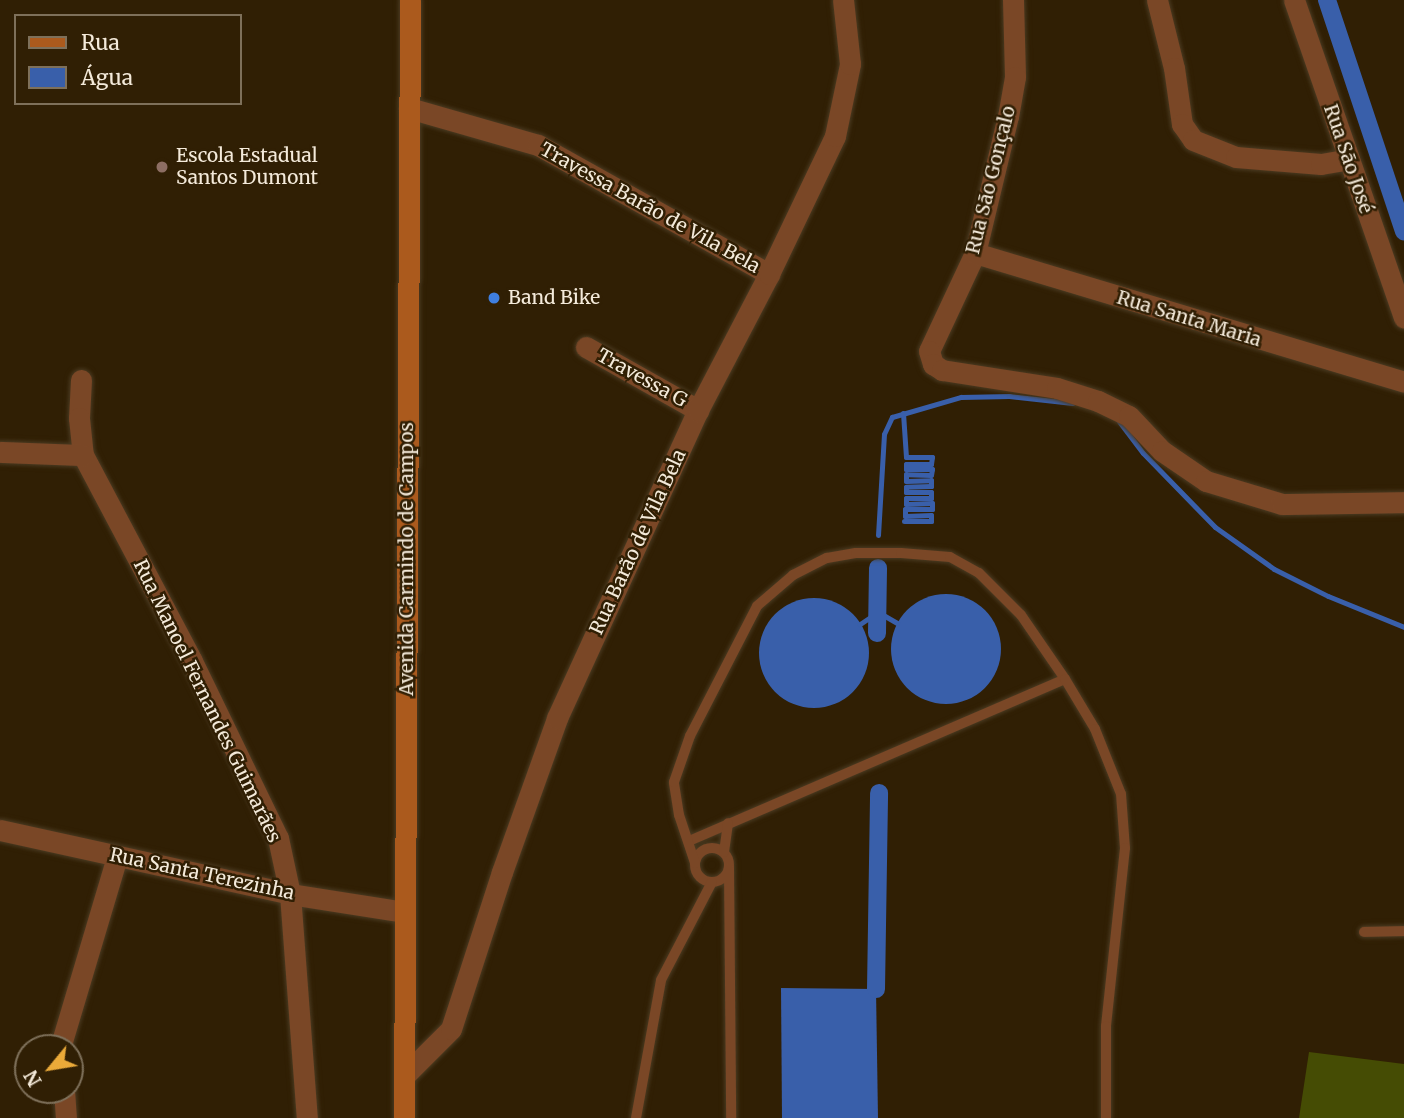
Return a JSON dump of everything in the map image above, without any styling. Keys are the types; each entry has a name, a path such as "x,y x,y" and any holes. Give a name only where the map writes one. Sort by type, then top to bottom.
{"main road":[{"name":"Avenida Carmindo de Campos","path":"404,1118 410,0"}],"street":[{"name":"Rua Barão de Vila Bela","path":"404,1076 452,1029 502,872 557,718 698,410 769,274 835,136 850,64 843,0"},
{"name":"Rua São Gonçalo","path":"1013,0 1016,77 975,253 929,351 933,364 942,370 1058,388 1098,401 1129,416 1162,451 1206,481 1282,504 1404,502"},
{"path":"1157,0 1174,68 1182,124 1193,140 1236,157 1321,164 1348,159"},
{"name":"Rua São José","path":"1294,0 1404,317"},
{"name":"Travessa Barão de Vila Bela","path":"410,108 538,145 769,274"},
{"name":"Rua Santa Maria","path":"975,253 1404,382"},
{"name":"Travessa G","path":"586,347 698,410"},
{"name":"Rua Manoel Fernandes Guimarães","path":"82,380 79,418 83,455 192,661 278,838 290,894 307,1118"},
{"path":"0,452 83,455"},
{"name":"Rua Santa Terezinha","path":"0,830 290,894 405,912"},
{"path":"64,1034 117,857"}],"lane":[{"path":"729,869 723,878 712,882 701,878 679,816 674,782 690,736 757,606 793,575 827,558 890,553 950,557 993,584 1021,615 1065,679 1095,729 1121,794 1125,848 1107,1026 1106,1118"},
{"path":"689,841 1065,679"},
{"path":"728,822 724,852 729,869 731,1118"},
{"path":"695,863 700,853 709,848 724,852"},
{"path":"636,1118 661,980 712,882"},
{"path":"1364,932 1404,931"}],"green space":[{"path":"1309,1052 1404,1064 1404,1118 1299,1118"}],"water":[{"path":"946,594 967,598 985,610 997,628 1001,649 997,670 985,688 967,700 946,704 925,700 907,688 895,670 891,649 895,628 907,610 925,598"},
{"path":"814,598 835,602 853,614 865,632 869,653 865,674 853,692 835,704 814,708 793,704 775,692 763,674 759,653 763,632 775,614 793,602"},
{"path":"781,988 876,989 878,1118 782,1118"}],"waterway":[{"path":"1327,0 1404,232"},
{"path":"878,535 884,434 892,417 961,397 1009,396 1073,403"},
{"path":"903,413 906,457 932,457 931,464 906,464 906,469 932,469 931,475 906,474 906,481 931,480 931,486 906,487 906,492 931,492 931,498 906,498 906,504 932,503 932,509 905,509 905,516 931,515 931,521 904,521"},
{"path":"1118,420 1143,453 1215,527 1274,569 1328,596 1404,627"},
{"path":"877,633 878,568"},
{"path":"860,624 878,612 897,623"},
{"path":"876,989 879,793"}],"place":[{"name":"Escola Estadual Santos Dumont","path":"162,167"},
{"name":"Band Bike","path":"494,298"}]}
